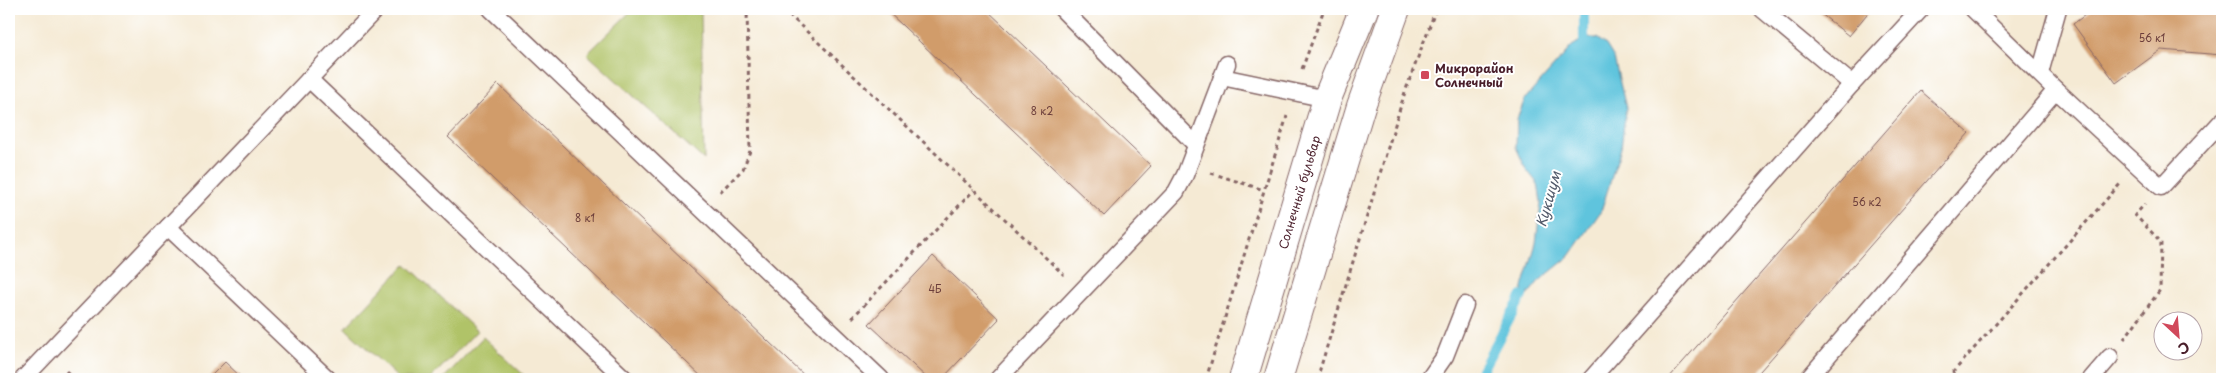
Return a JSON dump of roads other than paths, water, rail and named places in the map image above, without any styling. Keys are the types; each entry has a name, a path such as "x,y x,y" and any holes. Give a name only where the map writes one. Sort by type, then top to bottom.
{"street":[{"name":"Солнечный бульвар","path":"1243,379 1327,99 1364,9"},
{"path":"1278,379 1361,106 1396,9"},
{"path":"1327,99 1361,106"}],"lane":[{"path":"23,379 376,9"},
{"path":"491,9 881,379"},
{"path":"1062,9 1196,145"},
{"path":"1762,9 1852,84"},
{"path":"1591,379 1852,84 1921,9"},
{"path":"1973,9 2056,90 2162,187 2222,121"},
{"path":"2040,73 2058,9"},
{"path":"998,379 1169,200 1181,184 1224,70 1294,92 1327,99"},
{"path":"309,79 625,379"},
{"path":"1808,379 2056,90"},
{"path":"168,227 328,379"},
{"path":"1429,379 1445,356 1465,305"},
{"path":"2091,379 2110,357"}],"water":[{"path":"1585,38 1597,38 1606,45 1614,58 1626,108 1621,148 1601,211 1570,256 1539,281 1517,308 1536,243 1541,202 1538,184 1526,169 1516,147 1517,119 1525,99 1572,46"}],"waterway":[{"name":"Кукшум","path":"1584,9 1584,50"},
{"name":"Кукшум","path":"1477,379 1522,296"}],"place":[{"name":"Микрорайон Солнечный","path":"1425,75"}]}
